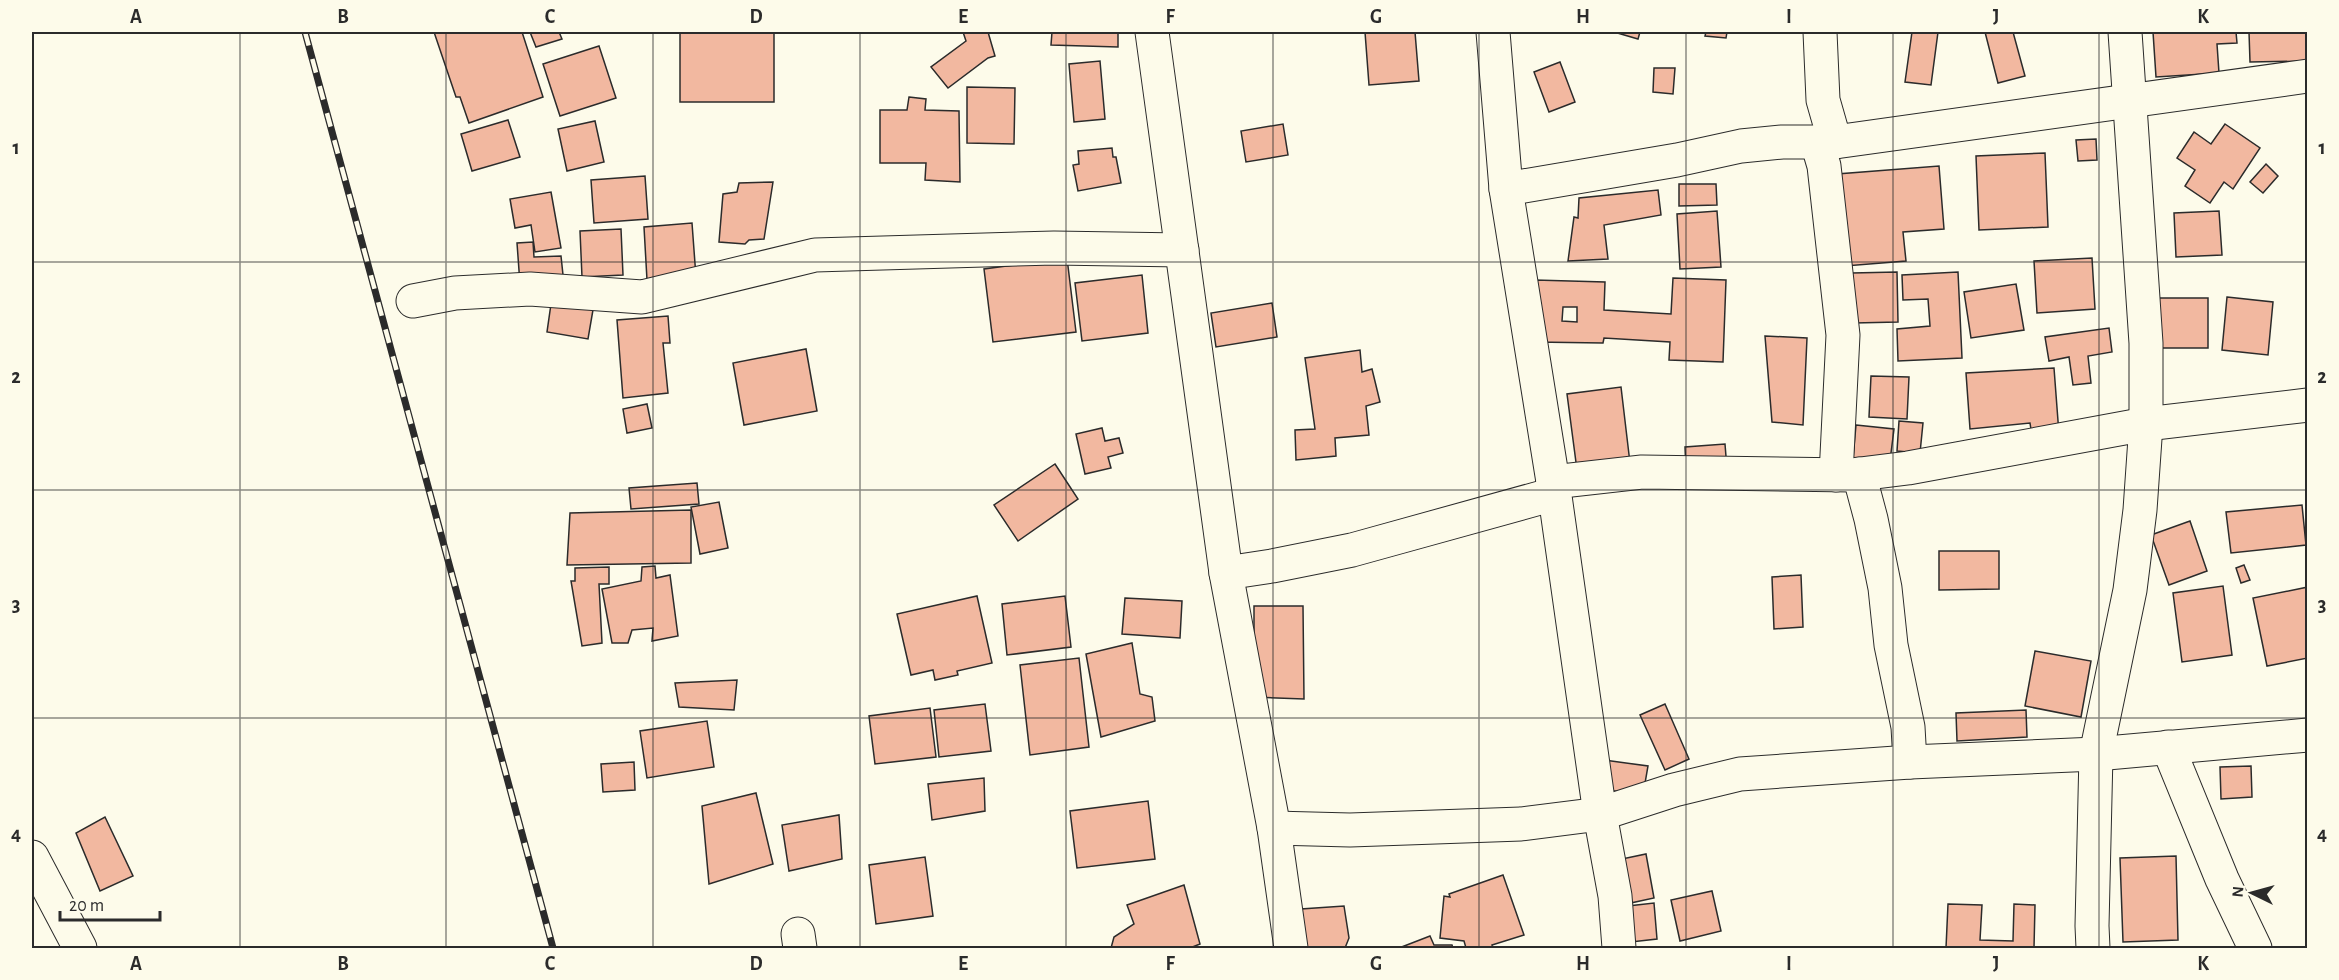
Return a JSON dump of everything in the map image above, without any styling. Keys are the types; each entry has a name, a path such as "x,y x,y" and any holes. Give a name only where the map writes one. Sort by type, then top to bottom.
{"street":[{"path":"1152,32 1226,573 1274,828 1291,948"},
{"path":"1493,32 1506,189 1553,488 1600,814 1615,896 1619,948"},
{"path":"1820,32 1826,142 1824,165 1843,335 1848,475 1871,519 1885,588 1891,645 1908,727 1910,762"},
{"path":"2093,948 2096,754 2130,590 2140,510 2146,424 2146,343 2125,32"},
{"path":"1506,189 1677,160 1741,146 1782,142 1826,142 2307,76"},
{"path":"413,301 455,293 530,289 642,297 815,255 1054,248 1182,250"},
{"path":"1226,573 1352,550 1553,488 1642,472 1848,475 1908,468 2146,424 2307,405"},
{"path":"1274,828 1350,830 1521,824 1600,814 1674,790 1740,774 1910,762 2096,754 2307,735"},
{"path":"2168,747 2223,879 2255,948"},
{"path":"32,857 80,948"}],"building":[{"path":"434,32 522,32 543,97 469,123 460,97 456,97"},
{"path":"530,32 559,32 562,39 536,47"},
{"path":"680,32 774,32 774,102 680,102"},
{"path":"963,32 988,32 995,56 988,58 948,88 931,67 966,41"},
{"path":"1052,32 1118,32 1118,47 1051,45"},
{"path":"1365,32 1415,32 1419,81 1369,85"},
{"path":"1614,32 1640,32 1638,39"},
{"path":"1706,32 1727,32 1726,38 1705,36"},
{"path":"1912,32 1938,32 1931,85 1905,82"},
{"path":"1985,32 2013,32 2025,76 1998,83"},
{"path":"2153,32 2236,32 2237,43 2217,44 2219,73 2156,77"},
{"path":"2249,32 2308,32 2308,61 2250,62"},
{"path":"599,46 616,98 560,116 543,64"},
{"path":"1100,61 1105,119 1074,122 1069,64"},
{"path":"1560,62 1575,102 1549,112 1534,72"},
{"path":"1654,68 1675,68 1673,94 1653,92"},
{"path":"967,87 1015,88 1014,144 967,143"},
{"path":"909,97 926,99 925,110 959,111 960,182 925,180 926,163 880,163 880,110 907,110"},
{"path":"508,120 520,157 472,171 461,134"},
{"path":"595,121 604,162 567,171 558,129"},
{"path":"1283,124 1288,155 1246,162 1241,131"},
{"path":"2225,124 2260,148 2233,189 2224,182 2210,203 2185,186 2195,170 2177,158 2194,132 2211,144"},
{"path":"2096,139 2097,160 2078,161 2076,140"},
{"path":"1112,148 1121,183 1078,191 1073,165 1079,164 1078,151"},
{"path":"2045,153 2048,227 1979,230 1976,156"},
{"path":"2266,164 2278,176 2263,193 2250,182"},
{"path":"1939,166 1944,229 1903,232 1906,261 1845,266 1837,174"},
{"path":"645,176 648,219 594,223 591,180"},
{"path":"773,182 764,239 749,240 745,244 719,242 723,194 737,192 739,183"},
{"path":"1679,184 1716,184 1717,205 1679,206"},
{"path":"1658,190 1661,215 1604,225 1608,259 1568,261 1574,217 1578,218 1579,198"},
{"path":"551,192 561,248 535,252 531,225 515,228 510,199"},
{"path":"1717,211 1721,267 1680,269 1677,214"},
{"path":"2219,211 2222,255 2176,257 2174,213"},
{"path":"692,223 696,277 647,280 644,227"},
{"path":"621,229 623,275 582,277 580,231"},
{"path":"533,242 534,257 561,256 563,275 520,284 517,243"},
{"path":"1067,258 1076,332 993,342 984,269"},
{"path":"2092,258 2095,309 2037,313 2034,261"},
{"path":"1897,272 1898,322 1854,323 1852,273"},
{"path":"1958,272 1962,358 1898,361 1897,329 1930,326 1928,299 1903,300 1902,275"},
{"path":"1142,275 1148,333 1082,341 1075,283"},
{"path":"1673,278 1726,280 1723,362 1669,360 1670,342 1604,338 1603,343 1534,342 1535,280 1605,282 1604,310 1671,314","holes":["1563,307 1577,307 1577,322 1562,321"]},
{"path":"2016,284 2024,330 1971,338 1964,292"},
{"path":"552,297 594,304 588,339 547,332"},
{"path":"2227,297 2273,302 2268,355 2222,350"},
{"path":"2154,298 2208,298 2208,348 2154,348"},
{"path":"1272,303 1277,337 1216,347 1211,313"},
{"path":"668,316 670,343 663,343 668,393 623,398 617,320"},
{"path":"2109,328 2112,352 2088,356 2091,383 2073,385 2069,357 2049,361 2045,337"},
{"path":"1765,336 1807,338 1803,425 1772,422"},
{"path":"806,349 817,411 744,425 733,363"},
{"path":"1360,350 1362,372 1372,369 1380,402 1366,406 1369,435 1335,438 1336,456 1296,460 1295,430 1315,429 1305,358"},
{"path":"2054,368 2059,434 2032,436 2030,423 1970,429 1966,373"},
{"path":"1871,376 1909,377 1907,419 1869,417"},
{"path":"1621,387 1630,463 1577,470 1567,394"},
{"path":"647,404 652,428 627,433 623,409"},
{"path":"1899,421 1923,423 1920,453 1897,451"},
{"path":"1856,425 1894,429 1890,461 1853,458"},
{"path":"1102,428 1105,441 1119,438 1123,453 1108,457 1111,468 1085,474 1076,434"},
{"path":"1725,444 1727,469 1686,471 1685,447"},
{"path":"1055,464 1078,499 1018,541 994,505"},
{"path":"697,483 699,504 631,509 629,488"},
{"path":"719,502 728,548 700,554 691,507"},
{"path":"2302,505 2306,545 2231,553 2226,512"},
{"path":"691,510 691,563 567,565 570,513"},
{"path":"2190,521 2207,571 2169,585 2151,535"},
{"path":"1939,551 1999,551 1999,589 1939,590"},
{"path":"2244,565 2250,580 2241,583 2236,568"},
{"path":"655,566 656,578 670,575 678,636 652,641 653,628 632,630 628,643 612,643 602,589 641,581 642,567"},
{"path":"609,567 609,584 599,584 602,643 582,646 571,581 575,581 575,568"},
{"path":"1801,575 1803,627 1774,629 1772,577"},
{"path":"2223,586 2232,655 2182,662 2173,593"},
{"path":"2308,587 2308,658 2267,666 2253,598"},
{"path":"977,596 992,663 957,671 958,675 935,680 933,670 911,675 897,614"},
{"path":"1065,596 1071,647 1007,655 1002,604"},
{"path":"1125,598 1182,601 1180,638 1122,634"},
{"path":"1254,606 1303,606 1304,699 1254,697"},
{"path":"1132,643 1140,694 1152,697 1155,721 1101,737 1086,654"},
{"path":"2035,651 2091,661 2081,717 2025,706"},
{"path":"1079,658 1089,747 1030,755 1020,665"},
{"path":"737,680 734,710 679,707 675,683"},
{"path":"985,704 991,751 939,757 934,710"},
{"path":"1665,704 1689,759 1665,770 1640,715"},
{"path":"930,708 936,757 875,764 869,716"},
{"path":"2026,710 2027,737 1957,741 1956,713"},
{"path":"707,721 714,767 647,778 640,731"},
{"path":"1604,760 1648,766 1643,795 1600,789"},
{"path":"634,762 635,790 603,792 601,764"},
{"path":"2251,766 2252,797 2221,799 2220,767"},
{"path":"984,778 985,811 932,820 928,784"},
{"path":"756,793 773,864 709,884 702,806"},
{"path":"1148,801 1155,859 1077,868 1070,811"},
{"path":"839,815 842,859 789,871 782,825"},
{"path":"105,817 133,876 100,891 76,833"},
{"path":"1646,854 1654,898 1626,904 1617,860"},
{"path":"2176,856 2178,940 2123,942 2120,858"},
{"path":"925,857 933,916 876,924 869,865"},
{"path":"1503,875 1524,935 1492,945 1493,948 1466,948 1464,941 1440,938 1444,896 1450,897 1449,894"},
{"path":"1184,885 1200,944 1190,948 1111,948 1114,937 1134,924 1127,905"},
{"path":"1712,891 1721,931 1680,941 1671,900"},
{"path":"1654,903 1657,939 1631,942 1628,906"},
{"path":"1948,904 1982,905 1980,940 2013,941 2014,904 2035,905 2034,948 1946,948"},
{"path":"1344,906 1349,938 1345,948 1301,948 1301,909"},
{"path":"1430,936 1434,945 1452,945 1453,948 1399,948"}],"railway":[{"path":"305,32 553,948"}]}
